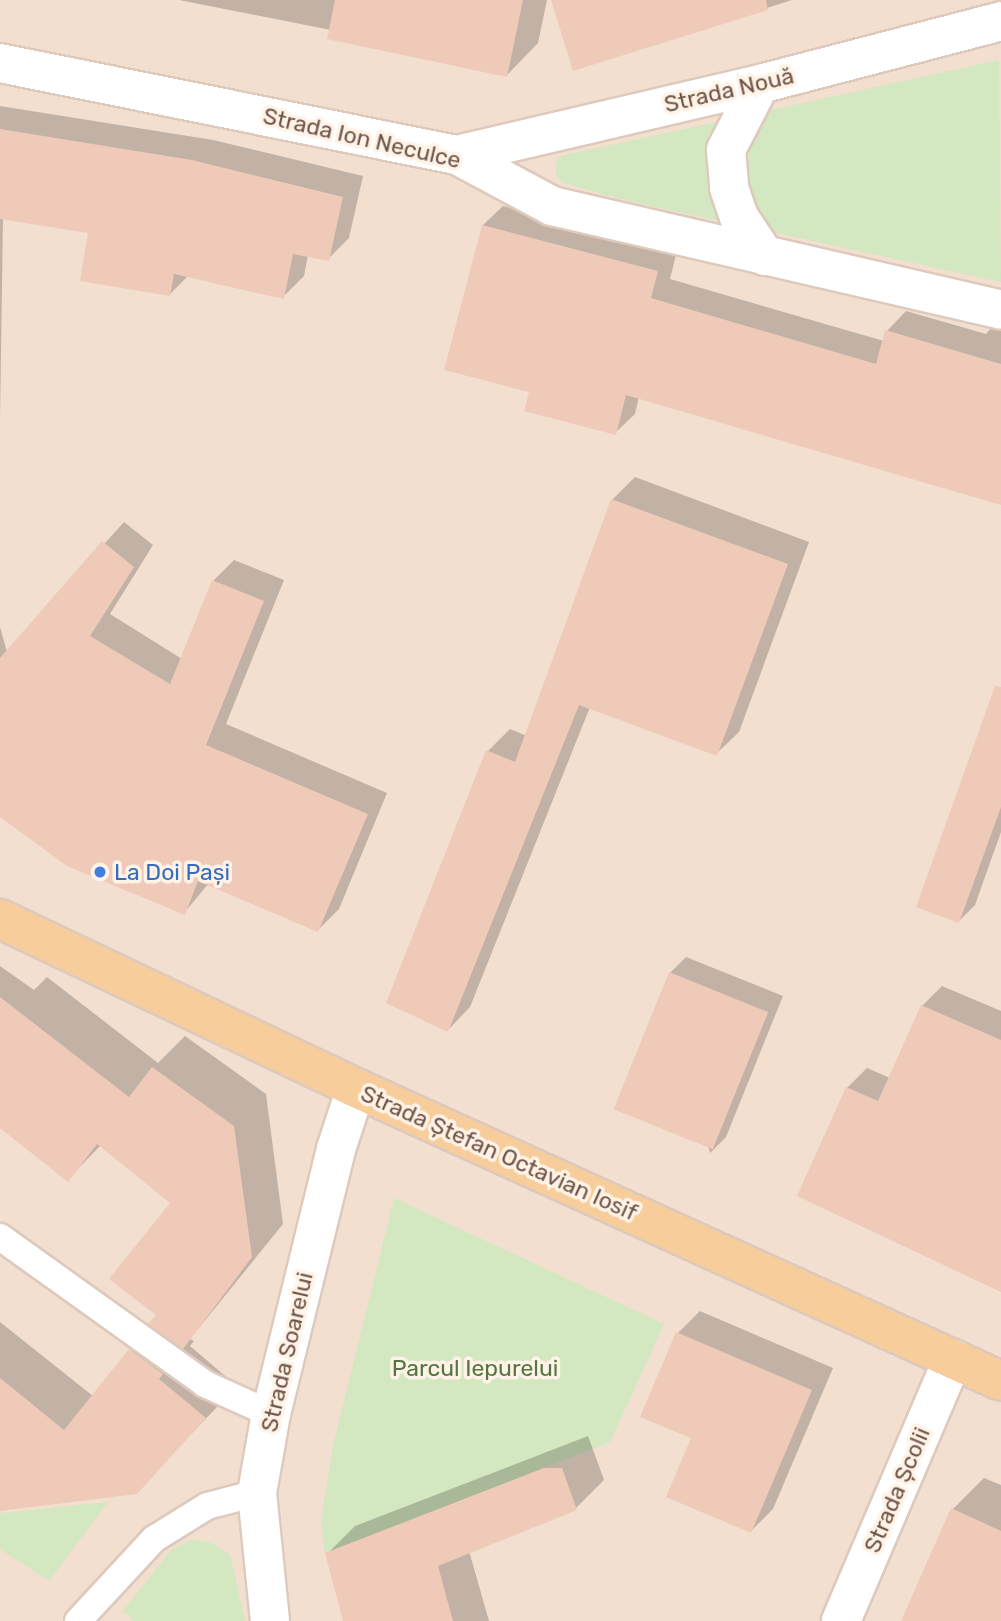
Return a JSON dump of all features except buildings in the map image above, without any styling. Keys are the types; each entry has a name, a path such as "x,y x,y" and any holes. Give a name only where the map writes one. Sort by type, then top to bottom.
{"main road":[{"name":"Strada Ștefan Octavian Iosif","path":"0,919 356,1088 1001,1381"}],"street":[{"name":"Strada Nouă","path":"457,155 760,84 994,19"},
{"name":"Strada Ion Neculce","path":"0,63 457,155 552,206 1001,310"},
{"path":"760,84 726,150 729,188 739,217 765,256"},
{"name":"Strada Soarelui","path":"270,1621 257,1493 271,1414 336,1149 356,1088"},
{"name":"Strada Școlii","path":"841,1621 953,1359"}],"lane":[{"path":"0,1237 205,1384 271,1414"},
{"path":"78,1621 154,1539 207,1506 257,1493"}],"shaded area":[{"path":"0,0 1001,0 1001,1621 0,1621"}],"green space":[{"path":"999,60 1001,282 624,200 563,183 557,176 555,163 561,156"},
{"name":"Parcul Iepurelui","path":"394,1198 664,1324 610,1442 325,1553 321,1522 333,1446"},
{"path":"108,1502 49,1581 0,1549 0,1513"},
{"path":"194,1539 214,1544 230,1555 245,1621 134,1621 123,1611 171,1550"}],"place":[{"name":"La Doi Pași","path":"100,872"}]}
